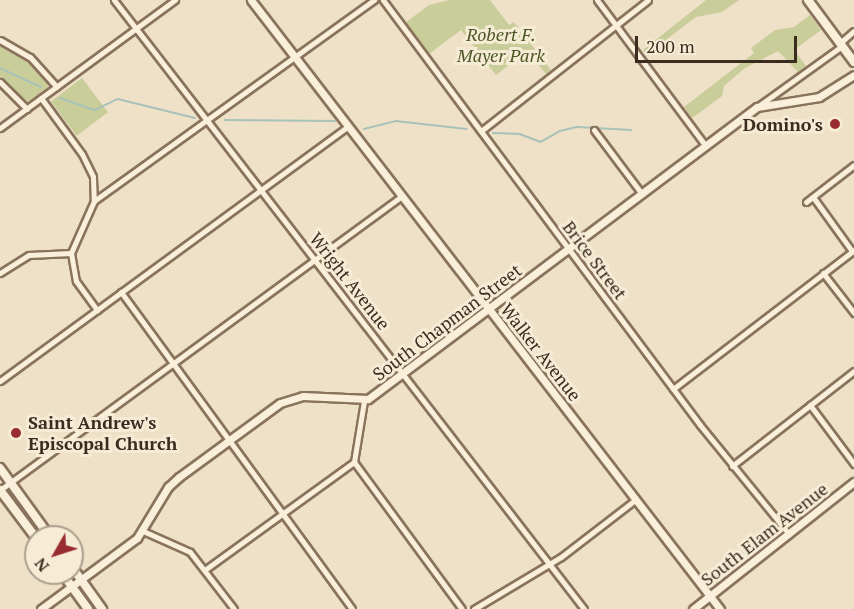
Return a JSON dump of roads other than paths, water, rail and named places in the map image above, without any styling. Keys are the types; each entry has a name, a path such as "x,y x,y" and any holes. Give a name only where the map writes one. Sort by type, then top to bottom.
{"main road":[{"path":"808,0 854,62"},
{"path":"0,468 41,525"},
{"path":"0,490 26,525"},
{"path":"84,584 102,609"},
{"path":"72,587 88,609"}],"street":[{"name":"Wright Avenue","path":"114,0 584,609"},
{"path":"0,128 175,0"},
{"name":"Walker Avenue","path":"251,0 720,609"},
{"path":"94,201 295,59 374,0"},
{"name":"Brice Street","path":"383,0 673,389 732,466 789,534"},
{"path":"597,0 706,146"},
{"path":"481,131 648,0"},
{"path":"758,107 841,44 854,31"},
{"path":"0,40 30,57 57,87"},
{"name":"South Chapman Street","path":"84,578 143,531 168,487 280,403 303,396 364,400 758,107 819,97 854,75"},
{"path":"0,82 27,109"},
{"path":"41,98 87,160 95,185 94,201 71,253 76,281 97,310"},
{"path":"0,381 347,127"},
{"path":"594,130 642,194"},
{"path":"806,202 854,165"},
{"path":"0,490 402,196"},
{"path":"673,389 853,251 813,197"},
{"path":"0,273 29,255 71,253"},
{"path":"823,273 854,313"},
{"path":"121,292 352,609"},
{"path":"732,466 854,371"},
{"path":"206,569 354,462 364,400"},
{"path":"810,405 854,464"},
{"path":"354,462 462,609"},
{"name":"South Elam Avenue","path":"693,609 854,482"},
{"path":"474,609 549,564 635,500"},
{"path":"143,531 190,552 206,569 234,609"},
{"name":"South Chapman Street","path":"41,609 75,585"}],"waterway":[{"path":"0,68 41,87"},
{"path":"60,98 95,110 118,99 195,118"},
{"path":"225,120 335,121"},
{"path":"364,129 396,121 467,129"},
{"path":"493,133 520,134 541,142 560,131 578,127 631,130"}],"place":[{"name":"Domino's","path":"835,124"},
{"name":"Saint Andrew's Episcopal Church","path":"16,433"}],"park label":[{"name":"Robert F. Mayer Park","path":"501,45"}]}
